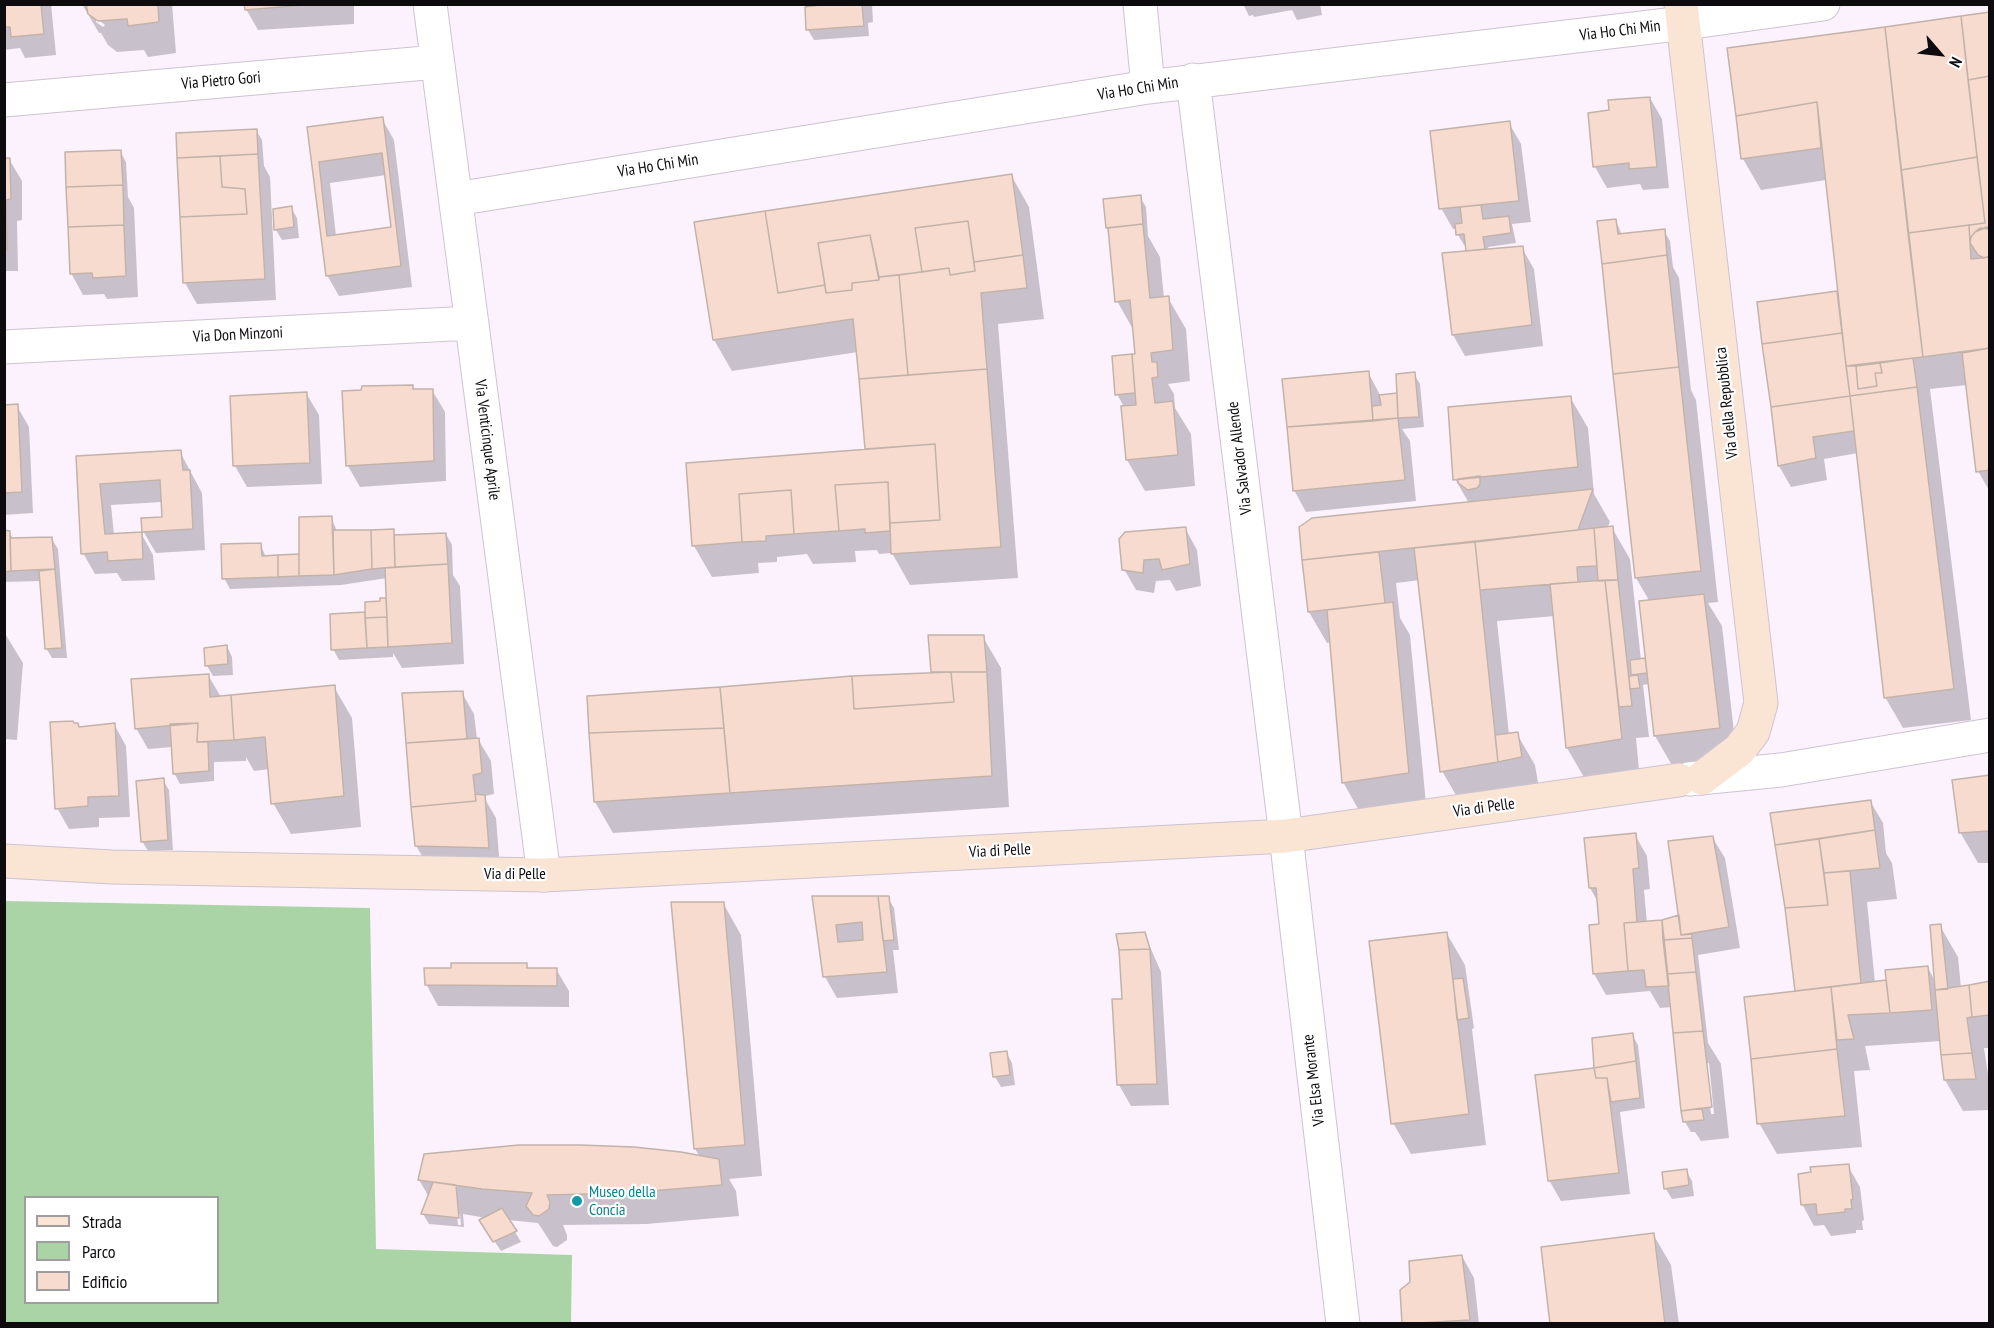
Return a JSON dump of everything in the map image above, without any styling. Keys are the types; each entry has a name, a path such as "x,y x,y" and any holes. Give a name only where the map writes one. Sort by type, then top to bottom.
{"main road":[{"name":"Via della Repubblica","path":"1682,14 1761,703 1753,732 1739,750 1690,779"},
{"name":"Via di Pelle","path":"4,861 112,867 544,875 1286,836 1690,779"}],"street":[{"name":"Via Venticinque Aprile","path":"429,4 544,875"},
{"path":"1140,4 1148,87"},
{"name":"Via Ho Chi Min","path":"456,199 1194,80 1682,14 1823,4"},
{"name":"Via Pietro Gori","path":"4,100 437,62"},
{"name":"Via Salvador Allende","path":"1194,80 1286,836"},
{"name":"Via Don Minzoni","path":"4,347 472,323"},
{"name":"Via di Pelle","path":"1690,779 1781,770 1989,735"},
{"name":"Via Elsa Morante","path":"1286,836 1343,1323"}],"green space":[{"path":"5,901 370,908 376,1249 572,1255 571,1323 5,1323"}],"building":[{"path":"4,4 41,4 44,34 11,37 10,27 4,27"},
{"path":"86,4 158,4 159,22 128,26 127,19 98,21 88,14"},
{"path":"244,4 317,4 245,10"},
{"path":"827,4 862,4 864,26 806,30 805,7"},
{"path":"1990,12 1990,76 1968,80 1961,16"},
{"path":"1961,16 1977,157 1901,170 1885,27"},
{"path":"1885,27 1923,357 1846,366 1817,102 1736,116 1727,48"},
{"path":"1990,76 1990,229 1980,228 1971,237 1970,243 1969,225 1985,223 1968,80"},
{"path":"1650,97 1657,167 1629,169 1629,163 1593,167 1588,113 1609,110 1608,100"},
{"path":"1817,102 1821,148 1741,159 1736,116"},
{"path":"383,117 401,266 326,276 307,127","holes":["382,153 391,227 327,236 319,162"]},
{"path":"1510,121 1519,201 1439,209 1430,131"},
{"path":"257,129 258,154 177,158 176,133"},
{"path":"121,150 123,185 66,187 65,152"},
{"path":"258,154 265,279 183,283 180,217 247,214 245,189 222,187 220,156"},
{"path":"220,156 222,187 245,189 247,214 180,217 177,158"},
{"path":"1977,157 1985,223 1908,233 1901,170"},
{"path":"4,158 10,158 11,199 6,200 7,250 4,250"},
{"path":"1012,174 1023,255 974,262 968,221 915,228 922,272 879,277 870,235 818,243 825,285 778,293 765,211"},
{"path":"123,185 124,225 68,227 66,187"},
{"path":"1141,195 1143,224 1106,228 1103,199"},
{"path":"1481,205 1483,219 1509,216 1511,233 1483,237 1485,249 1466,251 1464,234 1456,235 1455,224 1462,223 1460,207"},
{"path":"292,206 294,227 274,230 273,209"},
{"path":"765,211 778,293 825,285 826,293 852,290 852,283 899,275 908,375 859,379 853,319 713,340 694,222"},
{"path":"1616,219 1618,234 1665,229 1667,255 1602,264 1597,221"},
{"path":"968,221 975,271 950,275 949,268 922,272 915,228"},
{"path":"1143,224 1150,298 1169,296 1173,350 1151,353 1152,362 1157,362 1158,377 1152,378 1155,403 1173,401 1178,455 1126,460 1121,406 1136,405 1132,354 1135,354 1130,300 1115,302 1108,228"},
{"path":"124,225 126,276 93,278 92,273 70,274 68,227"},
{"path":"1969,225 1971,259 1989,257 1990,348 1923,357 1908,233"},
{"path":"1987,227 1990,229 1990,256 1984,258 1978,255 1970,243 1975,232"},
{"path":"870,235 879,280 852,283 852,290 826,293 818,243"},
{"path":"1523,246 1532,325 1452,335 1442,253"},
{"path":"1023,255 1027,288 981,293 987,369 908,375 899,275 949,268 950,275 975,271 974,262"},
{"path":"1667,255 1679,367 1613,374 1602,264"},
{"path":"1837,291 1842,333 1762,344 1757,302"},
{"path":"1842,333 1850,396 1771,407 1762,344"},
{"path":"1990,348 1990,470 1976,472 1962,353"},
{"path":"1132,354 1135,393 1115,395 1112,356"},
{"path":"1913,358 1917,387 1850,396 1846,366 1856,366 1858,389 1877,386 1875,373 1882,373 1880,363"},
{"path":"1880,363 1882,373 1875,373 1877,386 1858,389 1856,366"},
{"path":"1679,367 1701,571 1635,578 1613,374"},
{"path":"987,369 1001,547 891,554 890,523 940,520 935,444 865,449 859,379"},
{"path":"1369,371 1373,421 1287,427 1282,379"},
{"path":"1415,372 1419,417 1398,418 1396,374"},
{"path":"413,385 413,389 433,389 434,461 346,466 342,391 361,390 362,386"},
{"path":"1917,387 1954,689 1884,698 1850,396"},
{"path":"307,392 310,463 233,466 230,396"},
{"path":"1397,393 1398,418 1373,421 1372,406 1381,405 1379,395"},
{"path":"1571,396 1578,467 1453,480 1448,407"},
{"path":"1850,396 1854,431 1813,437 1816,458 1778,466 1771,407"},
{"path":"18,404 22,492 4,493 4,405"},
{"path":"1398,418 1405,480 1293,491 1287,427"},
{"path":"935,444 940,520 890,523 888,482 835,485 839,531 794,534 791,490 739,494 742,542 692,546 686,463"},
{"path":"181,450 183,470 190,470 193,529 142,532 143,559 108,561 107,552 81,554 76,456","holes":["160,480 162,517 141,518 142,532 105,534 100,484"]},
{"path":"1480,476 1480,484 1477,488 1468,490 1458,483 1458,479"},
{"path":"888,482 890,531 865,533 865,529 839,531 835,485"},
{"path":"1593,489 1578,530 1302,560 1299,527 1312,518"},
{"path":"791,490 794,534 766,536 766,541 742,542 739,494"},
{"path":"332,516 334,575 299,576 299,517"},
{"path":"1613,526 1618,580 1598,581 1594,528"},
{"path":"1186,527 1190,564 1162,570 1159,559 1144,560 1143,573 1122,570 1119,539 1125,532"},
{"path":"1594,528 1597,566 1577,567 1578,582 1480,590 1475,542"},
{"path":"394,529 395,567 372,569 371,530"},
{"path":"4,530 10,531 11,571 4,572"},
{"path":"333,530 371,530 372,569 334,575"},
{"path":"446,533 448,564 395,567 394,535"},
{"path":"52,537 55,569 11,571 10,538"},
{"path":"1475,542 1498,762 1440,772 1414,548"},
{"path":"261,543 262,556 278,555 278,577 222,579 221,544"},
{"path":"1379,552 1385,603 1308,612 1302,560"},
{"path":"299,554 299,576 278,577 278,555"},
{"path":"448,564 452,643 388,647 385,568"},
{"path":"55,569 62,648 45,649 39,571"},
{"path":"1605,580 1622,739 1566,748 1550,584"},
{"path":"1605,580 1618,580 1632,706 1619,707"},
{"path":"1704,594 1720,728 1654,736 1639,601"},
{"path":"380,598 386,598 387,617 365,618 365,602 380,601"},
{"path":"1393,602 1409,773 1342,783 1327,610"},
{"path":"365,612 367,648 331,650 330,614"},
{"path":"387,617 388,647 367,648 365,618"},
{"path":"928,635 984,635 987,672 931,672"},
{"path":"227,645 228,664 205,666 204,648"},
{"path":"1645,658 1647,673 1631,675 1630,660"},
{"path":"951,672 987,672 992,776 730,793 720,687 852,676 854,709 954,702"},
{"path":"951,672 954,702 854,709 852,676"},
{"path":"209,674 210,697 231,695 234,740 197,742 198,723 135,729 131,679"},
{"path":"1638,675 1640,688 1630,689 1629,676"},
{"path":"335,685 344,796 271,804 265,737 234,740 231,695"},
{"path":"720,687 724,728 589,733 587,696"},
{"path":"463,691 467,739 406,743 402,693"},
{"path":"73,721 78,723 79,727 115,723 119,796 88,797 88,806 55,809 50,722"},
{"path":"198,723 197,742 208,742 209,771 173,774 170,724"},
{"path":"724,728 730,793 594,802 589,733"},
{"path":"1518,732 1522,757 1498,762 1495,735"},
{"path":"479,738 482,773 473,775 476,801 411,807 406,743"},
{"path":"1990,775 1990,831 1959,833 1952,780"},
{"path":"164,778 168,840 141,842 136,781"},
{"path":"475,794 485,795 489,848 415,846 411,807 476,801"},
{"path":"1871,800 1875,830 1775,845 1770,813"},
{"path":"1875,830 1880,868 1824,873 1819,839"},
{"path":"1636,833 1639,868 1633,869 1637,922 1624,923 1628,971 1593,974 1589,925 1599,924 1596,888 1589,888 1584,838"},
{"path":"1713,836 1729,927 1681,935 1668,841"},
{"path":"1819,839 1828,905 1785,908 1775,845"},
{"path":"1850,871 1861,983 1795,991 1785,908 1828,905 1824,873"},
{"path":"812,896 878,896 887,972 823,977","holes":["862,922 863,940 838,942 836,925"]},
{"path":"878,896 889,896 894,940 883,941"},
{"path":"671,902 724,902 745,1145 694,1149"},
{"path":"1679,915 1681,935 1692,934 1692,938 1663,940 1662,920"},
{"path":"1662,920 1669,986 1646,987 1644,970 1628,971 1624,923"},
{"path":"1941,924 1948,989 1935,990 1930,925"},
{"path":"1145,932 1150,949 1119,950 1116,934"},
{"path":"1447,932 1469,1114 1391,1124 1369,941"},
{"path":"1692,938 1696,972 1667,974 1663,940"},
{"path":"1150,949 1157,1084 1117,1085 1112,999 1122,999 1119,950"},
{"path":"451,963 527,963 527,968 557,968 557,986 425,985 424,968 451,968"},
{"path":"1928,966 1932,1010 1890,1013 1885,970"},
{"path":"1696,972 1703,1031 1673,1033 1667,974"},
{"path":"1463,978 1469,1018 1457,1020 1453,979"},
{"path":"1886,980 1890,1013 1848,1015 1854,1039 1837,1040 1831,987"},
{"path":"1990,981 1990,1015 1972,1017 1969,985"},
{"path":"1969,985 1972,1017 1967,1018 1972,1053 1941,1055 1935,990"},
{"path":"1831,987 1837,1049 1751,1059 1744,997"},
{"path":"1703,1031 1712,1107 1681,1111 1673,1033"},
{"path":"1633,1033 1636,1061 1594,1068 1592,1038"},
{"path":"1837,1049 1845,1116 1757,1124 1751,1059"},
{"path":"1007,1051 1010,1075 993,1077 990,1053"},
{"path":"1972,1053 1976,1079 1944,1080 1941,1055"},
{"path":"1636,1061 1640,1098 1611,1102 1607,1078 1596,1078 1594,1068"},
{"path":"1594,1068 1596,1078 1607,1078 1619,1173 1548,1181 1535,1075"},
{"path":"1702,1108 1704,1120 1683,1122 1681,1111"},
{"path":"519,1145 634,1147 719,1159 722,1185 627,1193 547,1195 550,1202 549,1209 539,1216 533,1215 526,1206 532,1193 418,1180 424,1154"},
{"path":"1849,1164 1852,1209 1817,1215 1816,1204 1801,1205 1798,1174 1811,1172 1810,1167"},
{"path":"1687,1169 1689,1185 1664,1189 1662,1172"},
{"path":"433,1182 456,1185 459,1218 421,1214"},
{"path":"502,1208 517,1231 493,1242 479,1220"},
{"path":"1654,1233 1665,1324 1550,1324 1541,1247"},
{"path":"1462,1255 1470,1320 1402,1324 1400,1290 1410,1282 1409,1261"}],"place":[{"name":"Museo della Concia","path":"577,1201"}]}
